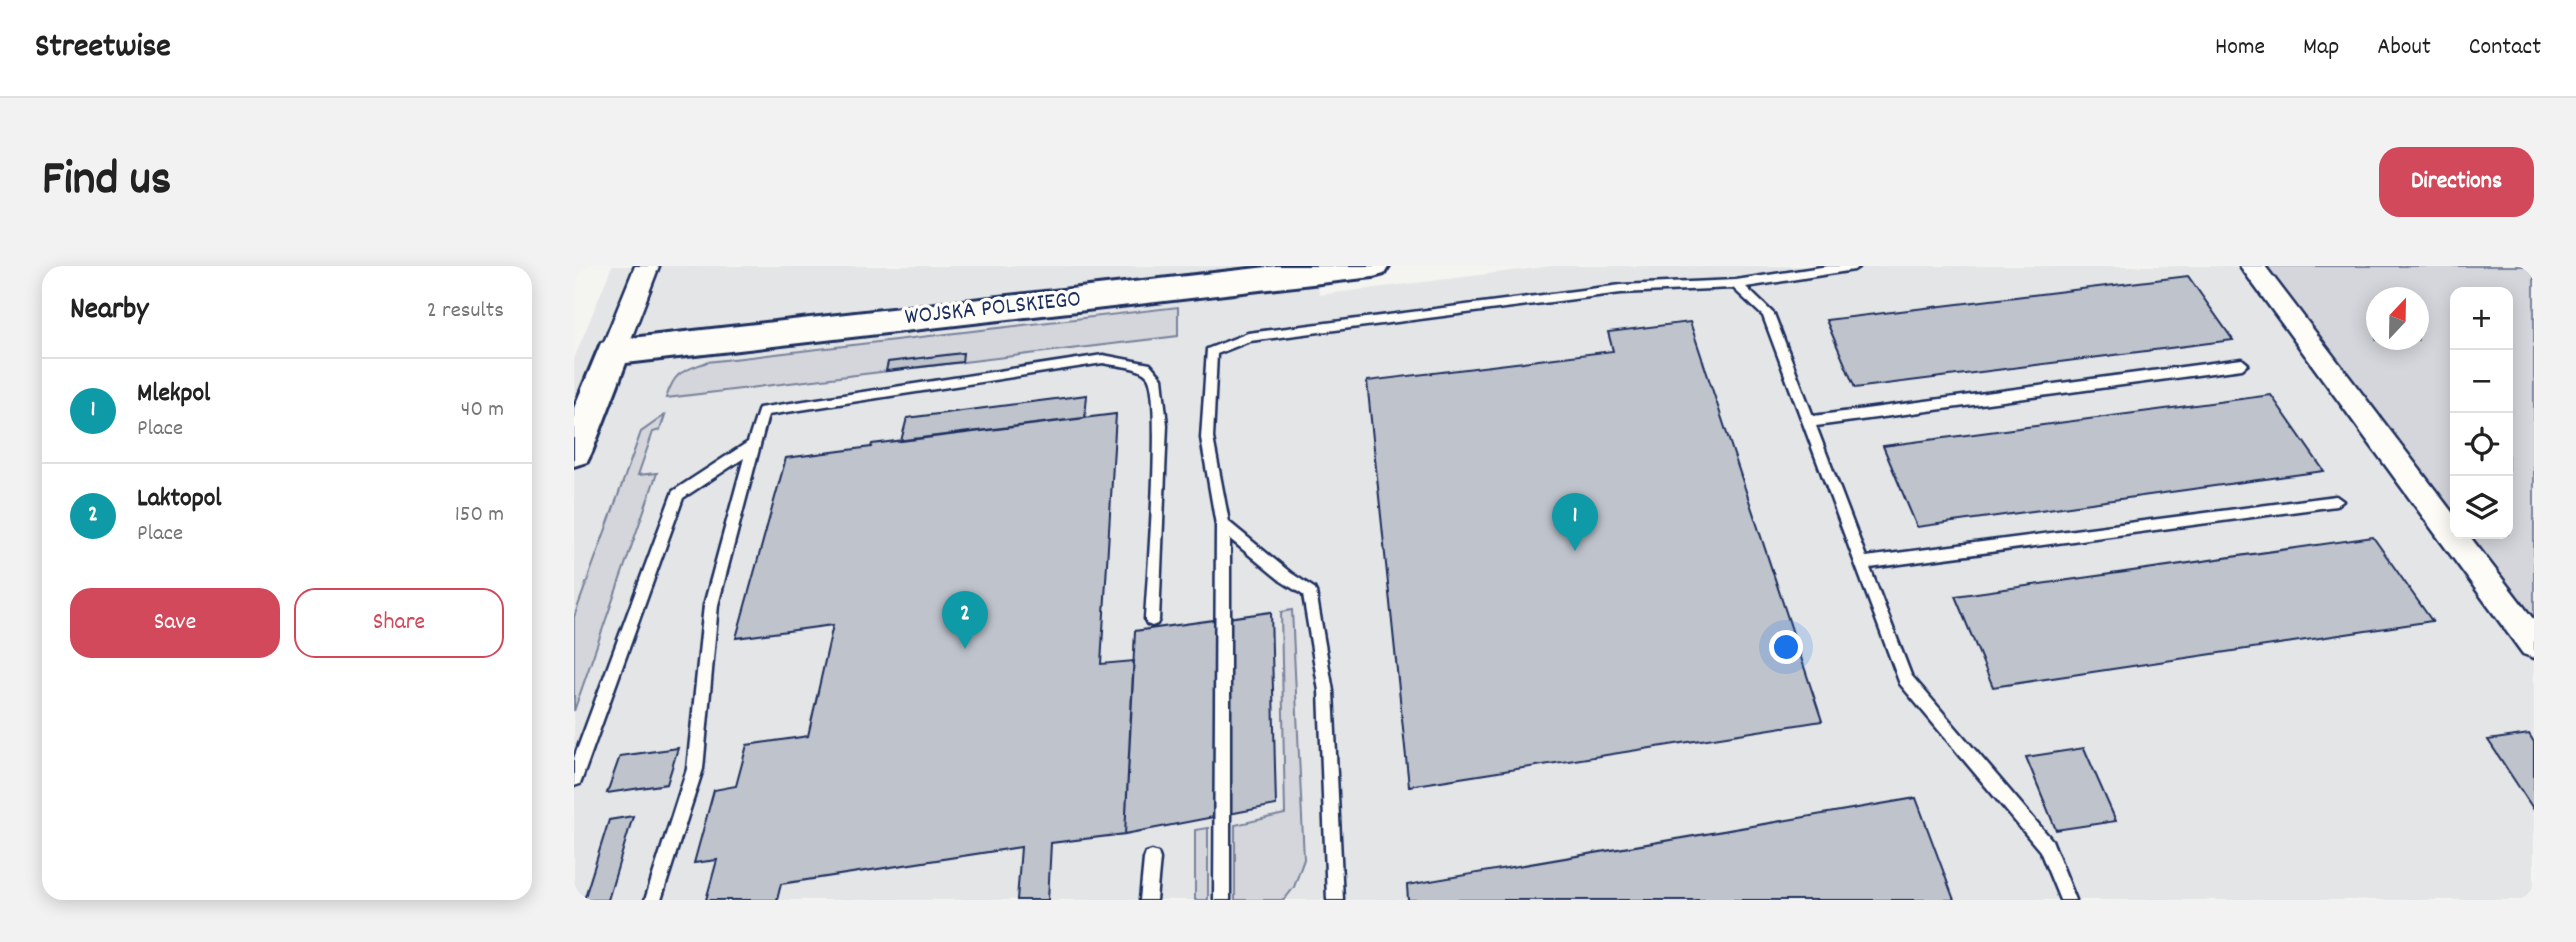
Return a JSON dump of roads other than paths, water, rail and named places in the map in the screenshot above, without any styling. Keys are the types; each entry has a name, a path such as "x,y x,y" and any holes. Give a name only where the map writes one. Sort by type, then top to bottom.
{"street":[{"path":"574,452 647,266"},
{"name":"WOJSKA POLSKIEGO","path":"613,352 1373,266"},
{"path":"2252,266 2534,644"}],"lane":[{"path":"1222,900 1223,525 1207,438 1211,352 1248,337 1594,292 1736,284 1854,266"},
{"path":"1736,284 1768,314 1905,679 2046,846 2068,900"},
{"path":"653,900 695,769 711,605 763,411 1103,359 1146,367 1156,378 1161,425 1152,620"},
{"path":"1808,422 2242,364"},
{"path":"574,779 678,495 754,445"},
{"path":"1862,563 2336,501"},
{"path":"1223,525 1286,577 1309,592 1326,691 1335,900"},
{"path":"1148,900 1152,859"}],"place":[{"name":"Mlekpol","path":"1575,551"},
{"name":"Laktopol","path":"965,649"}]}
